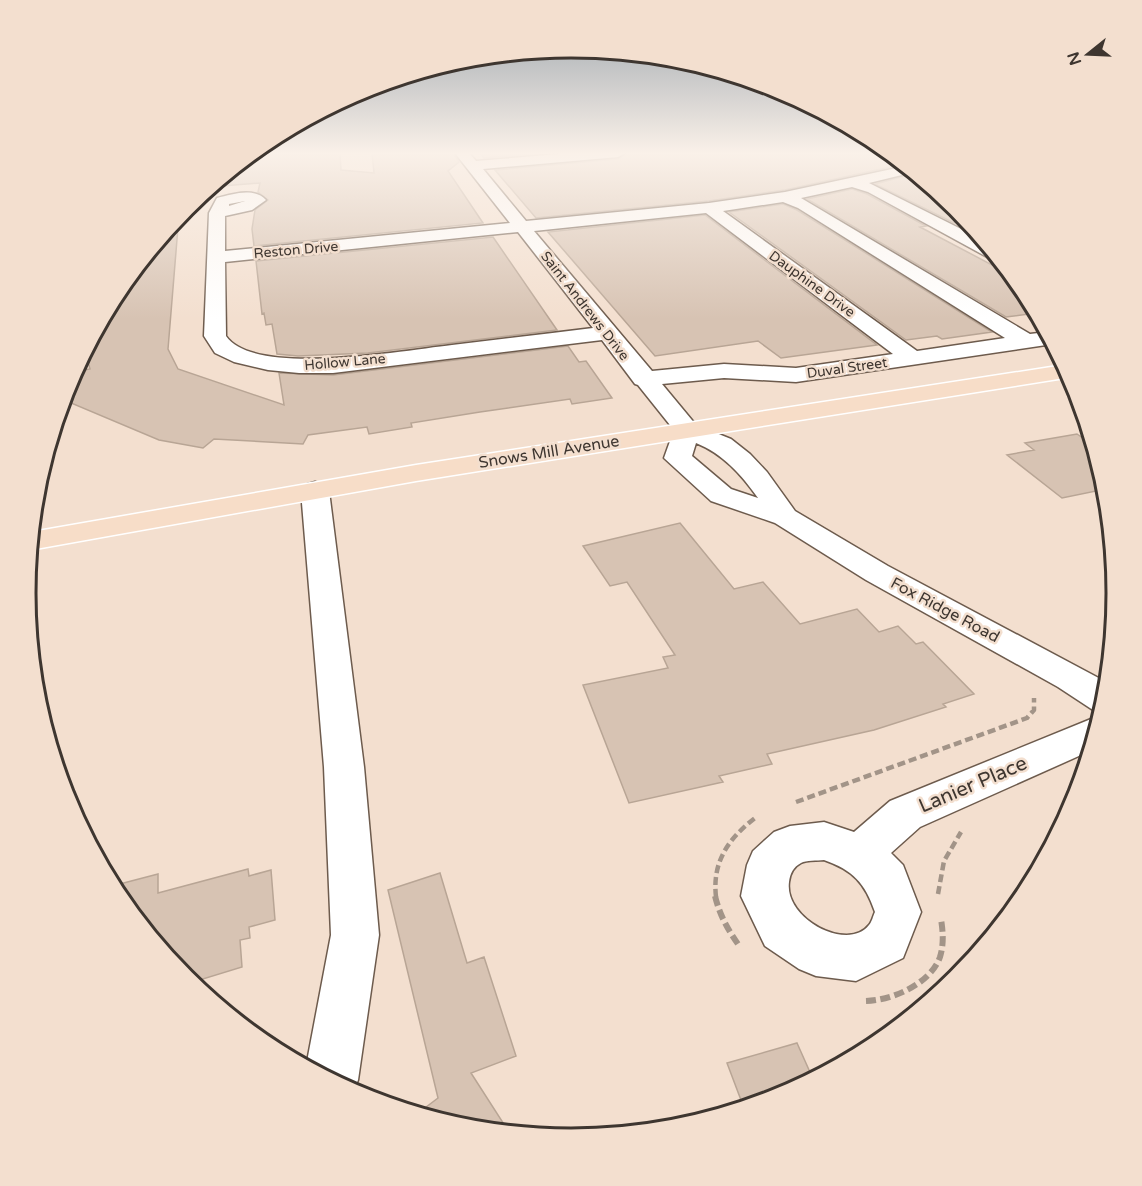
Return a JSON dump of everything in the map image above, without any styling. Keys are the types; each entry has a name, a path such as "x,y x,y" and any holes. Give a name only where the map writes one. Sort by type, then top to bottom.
{"main road":[{"name":"Snows Mill Avenue","path":"39,540 315,491 687,430 1058,373"}],"street":[{"name":"Saint Andrews Drive","path":"508,208 643,379 687,430"},
{"name":"Reston Drive","path":"215,258 706,208"},
{"name":"Dauphine Drive","path":"709,208 914,359"},
{"path":"811,208 1027,342"},
{"path":"909,208 976,244"},
{"name":"Hollow Lane","path":"217,213 215,336 223,348 242,357 268,363 333,366 606,333"},
{"name":"Duval Street","path":"643,379 724,371 796,375 1042,339"},
{"name":"Fox Ridge Road","path":"785,517 764,485 736,457 723,446 687,430 678,458 722,495 785,517 877,573 1096,694"},
{"path":"315,491 344,767 356,936 332,1072"},
{"name":"Lanier Place","path":"860,853 905,814 1087,736"}],"path":[{"path":"787,806 1027,718 1034,710 1035,700 1031,690"},
{"path":"745,953 733,939 722,916 715,895 714,873 718,857 727,841 741,826 766,814"},
{"path":"938,897 938,882 948,851 966,829"},
{"path":"860,1001 878,1001 913,986 930,975 942,955 945,937 939,908"}],"building":[{"path":"473,208 483,223 254,246 252,229 255,210"},
{"path":"528,208 634,208 536,218"},
{"path":"754,208 797,210 992,332 942,339 937,336 906,340 729,212"},
{"path":"823,208 893,208 926,226 920,227 994,266 1027,314 1006,317"},
{"path":"924,208 942,208 956,223"},
{"path":"705,215 877,345 781,358 758,341 655,356 548,232"},
{"path":"178,231 168,349 178,369 284,405 279,373 333,375 568,346 579,362 586,361 612,398 572,404 570,399 480,412 411,423 412,427 369,434 367,427 308,435 303,444 214,439 203,448 159,440 71,403 85,370 90,369 88,362 91,356 126,296"},
{"path":"493,237 557,330 368,353 298,356 277,354 272,324 266,325 264,313 262,314 256,261"},
{"path":"1077,434 1083,438 1096,491 1062,498 1007,455 1034,450 1025,443"},
{"path":"680,523 734,589 763,582 800,624 857,609 879,632 898,626 916,644 923,642 974,694 943,704 946,707 874,730 767,754 772,764 719,776 723,782 629,803 583,685 668,668 663,657 675,655 627,582 610,586 583,546"},
{"path":"248,869 249,876 271,870 275,920 249,927 250,938 240,940 242,967 202,979 169,946 122,883 158,874 158,893"},
{"path":"440,873 467,963 484,957 516,1056 471,1073 503,1123 467,1118 425,1108 438,1098 388,890"},
{"path":"797,1043 810,1072 741,1101 727,1063"}]}
